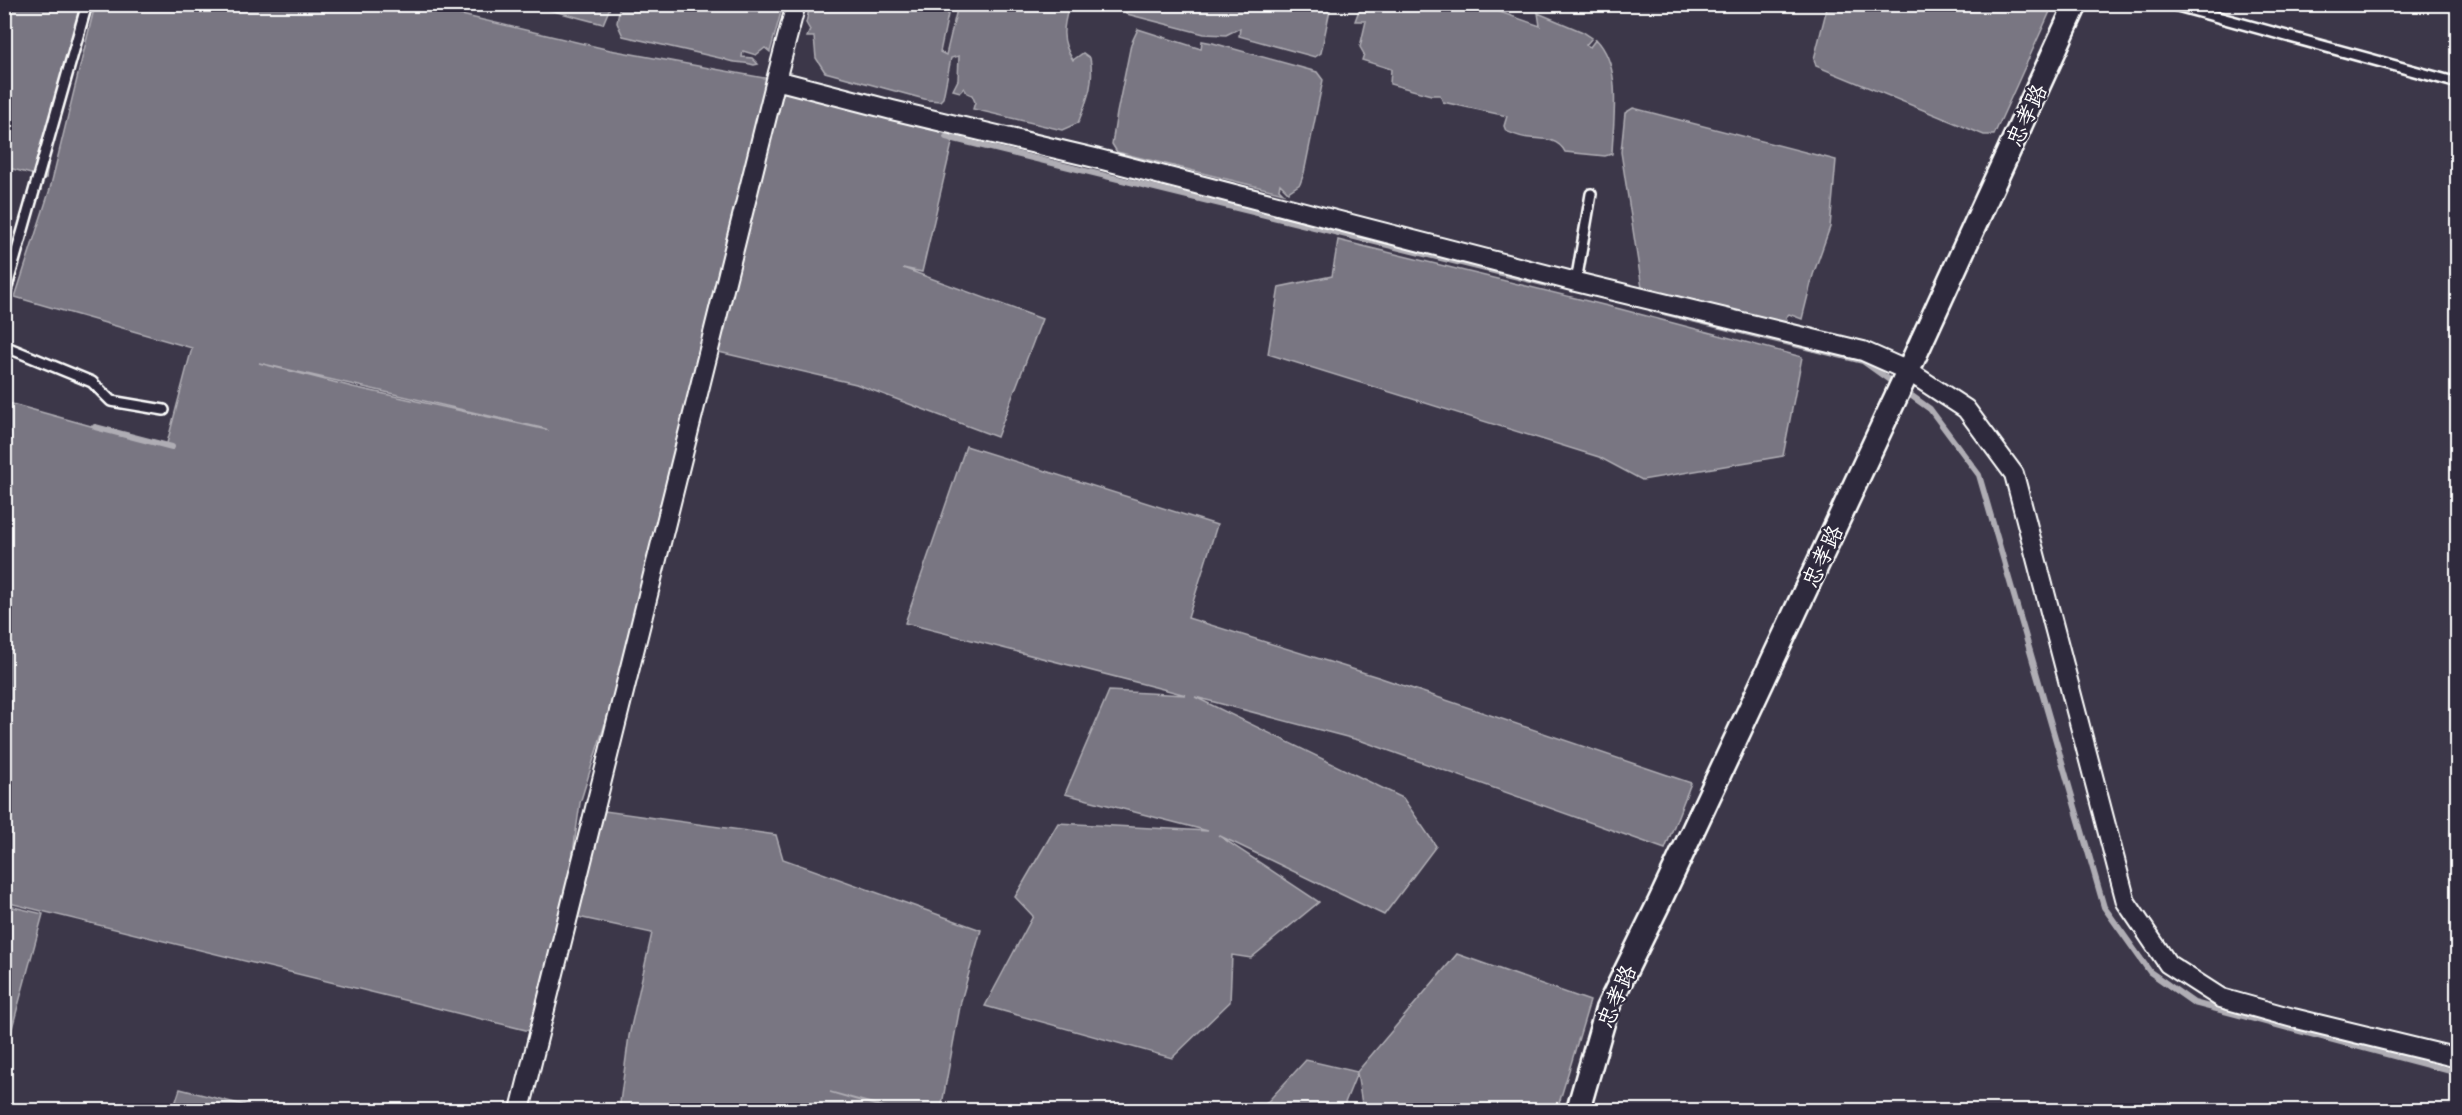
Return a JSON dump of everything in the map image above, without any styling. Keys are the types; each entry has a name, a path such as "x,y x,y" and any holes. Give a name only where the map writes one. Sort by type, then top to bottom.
{"street":[{"path":"520,1110 796,4"},
{"name":"忠孝路","path":"1578,1110 1607,1009 1908,371 2076,4"},
{"path":"776,80 1095,158 1576,282 1863,351 1908,371 1966,409 2014,474 2126,902 2168,964 2221,998 2457,1058"}],"lane":[{"path":"4,297 87,4"},
{"path":"2170,4 2457,83"},
{"path":"1576,282 1591,194"},
{"path":"4,346 92,382 111,401 164,410"}],"shaded area":[{"path":"620,4 783,5 770,52 765,48 756,55 743,51 742,57 752,58 758,64 754,65 623,36 617,23"},
{"path":"4,5 81,5 55,109 46,178 5,167"},
{"path":"95,5 419,5 610,50 781,81 957,122 922,272 903,268 1042,319 997,437 856,384 710,350 652,574 580,803 565,910 605,811 776,835 783,859 981,930 961,1001 941,1110 896,1110 830,1092 891,1110 619,1110 629,1036 652,933 564,914 534,1032 5,902 5,402 166,447 192,348 15,297 50,189","holes":["259,363 546,429 353,387"]},
{"path":"531,5 611,5 603,24"},
{"path":"810,5 950,5 940,52 946,55 958,5 1069,5 1064,27 1064,40 1073,60 1083,53 1090,58 1092,75 1078,123 1062,130 973,109 975,102 972,95 964,88 960,92 953,90 958,80 959,56 951,58 943,98 940,101 928,100 825,72 816,58 814,37 807,37 810,30 806,23"},
{"path":"1119,5 1331,5 1321,53 1315,57 1239,36 1240,28 1226,35 1204,34 1127,14"},
{"path":"1361,5 1480,5 1540,26 1538,13 1583,32 1592,38 1586,45 1590,47 1596,39 1610,64 1613,78 1612,154 1605,156 1565,152 1554,142 1518,136 1506,131 1504,126 1507,116 1443,102 1440,95 1431,95 1390,84 1391,69 1362,60 1364,54 1360,47 1366,21 1355,21"},
{"path":"1820,5 2053,5 1994,135 1984,135 1816,66 1814,59 1827,8"},
{"path":"1138,29 1201,49 1202,41 1213,43 1317,72 1323,80 1300,184 1288,192 1280,184 1279,189 1283,193 1117,152 1112,144 1117,113 1131,44"},
{"path":"1633,108 1836,160 1830,227 1813,275 1802,319 1789,314 1786,317 1788,323 1759,318 1642,288 1621,152 1625,113"},
{"path":"1338,240 1620,309 1802,357 1783,456 1642,480 1599,457 1268,354 1279,287 1332,276"},
{"path":"966,446 1217,525 1188,618 1378,677 1691,783 1665,849 1362,741 1195,697 1403,798 1436,846 1384,915 1218,835 1319,902 1251,958 1232,955 1230,1002 1172,1058 985,1006 1033,916 1015,897 1058,823 1208,831 1065,794 1109,691 1186,695 905,623"},
{"path":"4,905 43,914 5,1054"},
{"path":"1457,954 1590,1001 1557,1110 1363,1110 1357,1073 1342,1110 1260,1110 1306,1060 1357,1072"},
{"path":"180,1089 263,1110 173,1110"}],"waterway":[{"path":"946,137 1551,285"},
{"path":"1651,309 1863,361 1930,409 1979,475 2104,907 2150,972 2194,1003 2458,1073"},
{"path":"95,427 172,447"}]}
